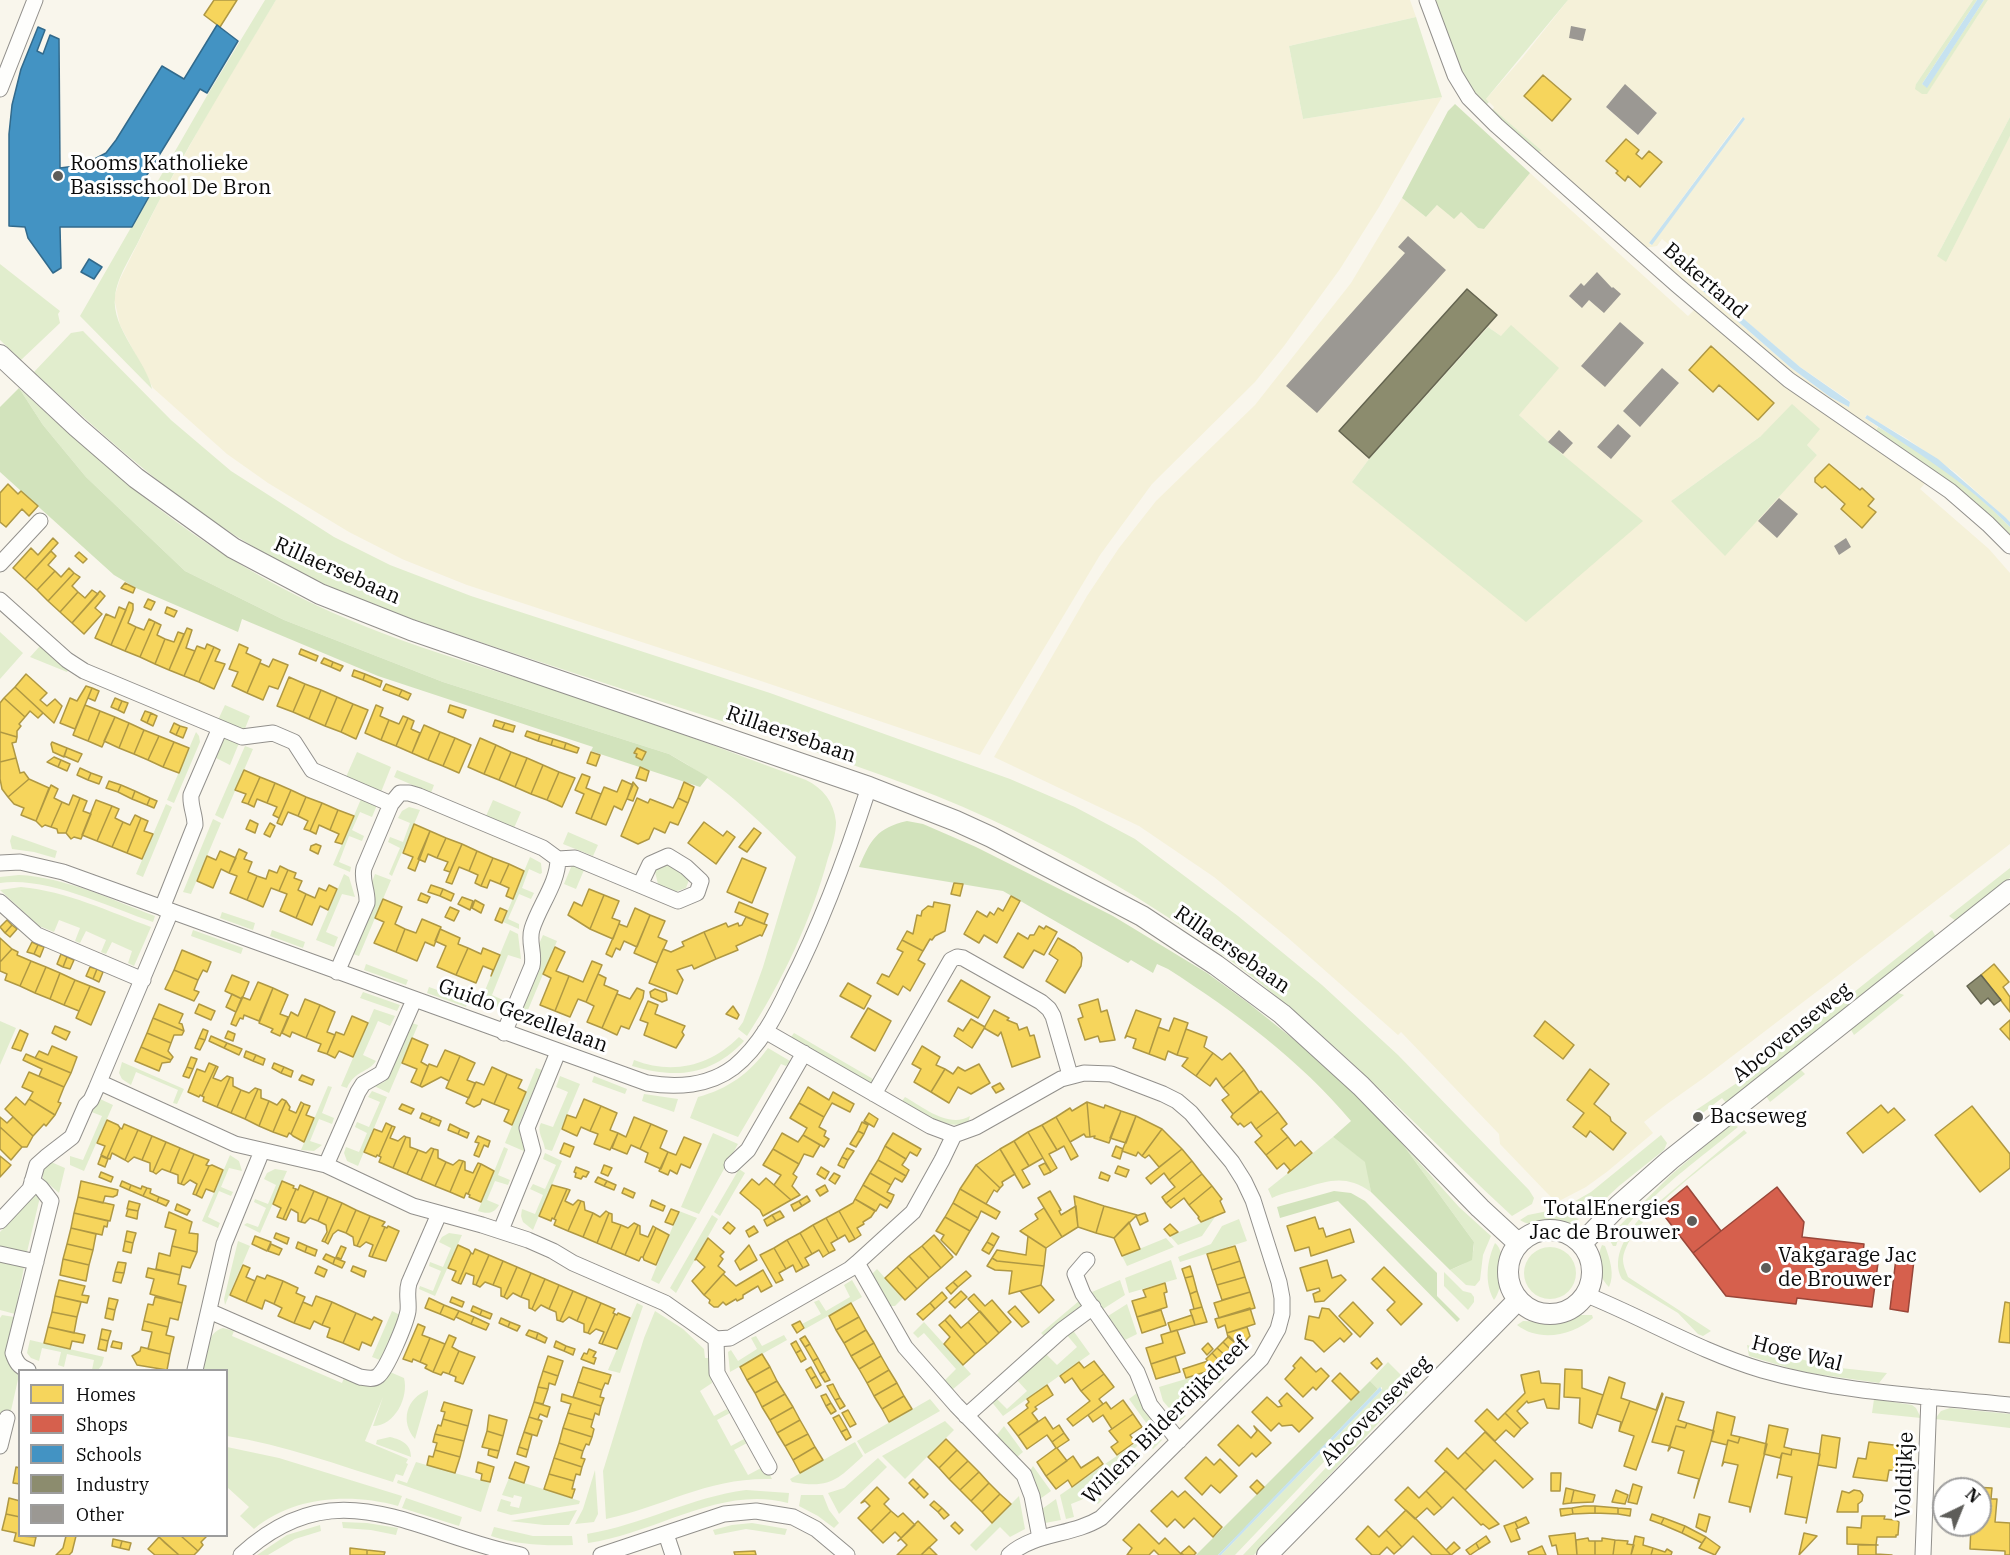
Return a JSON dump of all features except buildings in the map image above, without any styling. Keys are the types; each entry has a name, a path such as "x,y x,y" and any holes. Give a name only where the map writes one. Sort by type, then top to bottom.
{"street":[{"path":"0,89 35,0"},
{"name":"Bakertand","path":"1427,0 1458,81 1469,98 1496,125 1677,285 1789,380 1950,491 2010,546"},
{"name":"Rillaersebaan","path":"0,355 77,427 145,485 233,548 320,594 411,630 870,787 991,837 1142,916 1216,965 1282,1014 1361,1086 1480,1208 1518,1243"},
{"path":"0,564 40,521"},
{"path":"0,600 67,660 84,671 242,737 273,733 294,742 312,770 391,804"},
{"path":"0,1221 30,1189 37,1166 72,1137 86,1105 91,1100 143,980 195,825 190,803 191,795 220,728"},
{"name":"Guido Gezellelaan","path":"0,863 20,862 63,872 647,1083 668,1086 692,1084 710,1080 732,1069 750,1053 765,1031 807,953 824,915 870,787"},
{"path":"337,972 367,903 368,895 362,877 364,868 391,804 400,793 418,796 543,848 558,859 575,858 640,885"},
{"path":"504,1033 532,966 534,956 530,940 532,929 554,876 558,859"},
{"name":"Abcovenseweg","path":"1582,1243 1619,1205 1670,1161 2010,890"},
{"path":"0,902 37,935 143,980"},
{"path":"874,1094 951,960 957,957 963,958 1041,1002 1049,1009 1070,1076"},
{"path":"327,1165 358,1092 363,1084 382,1073 414,1000"},
{"path":"99,1082 226,1140 262,1151 327,1165 413,1206 501,1230 554,1251 573,1263 665,1303 716,1339 730,1338 857,1263 913,1212 954,1135 930,1126 765,1031"},
{"path":"501,1230 533,1151 527,1134 529,1119 558,1052"},
{"path":"732,1165 748,1150 804,1053"},
{"name":"Willem Bilderdijkdreef","path":"954,1135 976,1127 1051,1084 1084,1072 1111,1074 1163,1094 1177,1101 1191,1113 1232,1162 1244,1181 1253,1200 1282,1298 1282,1314 1278,1329 1253,1368 1101,1518 1077,1530 1030,1541 1009,1555"},
{"path":"195,1369 226,1238 262,1151"},
{"path":"24,1369 16,1362 14,1353 51,1201 32,1181"},
{"path":"209,1311 360,1377 369,1379 378,1376 384,1369 407,1318 406,1292 439,1214"},
{"path":"1543,1230 1557,1230 1582,1243 1589,1254 1593,1268 1592,1282 1587,1295 1576,1306 1562,1313 1546,1315 1531,1310 1518,1300 1510,1287 1507,1272 1510,1256 1518,1243 1530,1234 1543,1230"},
{"path":"0,1254 36,1262"},
{"path":"1087,1260 1075,1274 1083,1294 1131,1362 1150,1405 1179,1441"},
{"path":"857,1263 905,1347 966,1416 1024,1475 1032,1496 1040,1538"},
{"name":"Hoge Wal","path":"1587,1295 1706,1349 1762,1370 1839,1387 2010,1405"},
{"name":"Abcovenseweg","path":"1267,1555 1518,1300"},
{"path":"966,1416 1062,1330 1093,1307"},
{"path":"716,1339 717,1373 769,1467"},
{"name":"Voldijkje","path":"1923,1555 1929,1397"},
{"path":"0,1446 7,1418"},
{"path":"241,1555 273,1530 292,1521 320,1513 354,1510 400,1518 521,1555"},
{"path":"601,1555 724,1514 756,1510 794,1517 816,1529 847,1555"},
{"path":"666,1534 673,1555"}],"shaded area":[{"path":"276,0 1410,0 1416,17 1289,46 1303,119 1442,97 1379,207 1340,269 1284,346 1255,382 1152,484 1100,555 980,755 467,585 402,559 349,532 268,483 227,454 153,388 120,325 114,298 120,279 158,203 215,100"},
{"path":"1568,0 1973,0 1916,84 1922,94 1927,93 1988,0 2010,0 2010,117 1937,256 2010,136 2010,522 1956,473 1906,438 1866,415 1865,418 1878,427 1875,433 1818,396 1670,271 1672,247 1662,239 1657,246 1644,248 1536,153 1541,151 1493,109 1494,107 1486,99","holes":["1543,75 1571,99 1552,120 1524,96","1625,85 1657,113 1638,135 1606,107","1742,117 1745,119 1651,245 1649,243","1680,265 1800,367 1850,401 1849,407 1830,397 1790,367 1678,269"]},
{"path":"1530,173 1688,316 1696,308 1928,480 1920,489 1989,549 2010,573 2010,844 1644,1122 1653,1133 1608,1171 1586,1187 1561,1200 1551,1197 1500,1144 1499,1134 1401,1032 1398,1035 1287,937 1214,877 1139,826 994,757 1087,596 1119,548 1156,501 1255,405 1351,283 1402,198 1426,217 1437,205 1461,212 1478,228 1484,229","holes":["1488,327 1501,336 1519,415 1563,455 1352,482 1369,459","1761,436 1807,445 1817,455 1671,501"]}],"green space":[{"path":"265,0 276,0 173,175 116,289 115,309 118,321 144,368 152,389 80,316"},
{"path":"1433,0 1568,0 1486,99 1489,102 1486,105 1491,110 1493,109 1542,151 1535,153 1486,109 1463,78"},
{"path":"1973,0 1977,0 1922,84 1927,87 1984,0 1988,0 1927,94 1922,94 1915,89 1916,84"},
{"path":"1416,17 1442,97 1303,119 1289,46"},
{"path":"1455,104 1530,173 1484,229 1478,228 1461,212 1454,219 1437,205 1426,217 1402,198 1448,111"},
{"path":"2010,117 2010,136 1946,262 1937,256"},
{"path":"0,264 60,311 58,314 60,323 21,360 0,340"},
{"path":"1511,325 1559,368 1519,415 1563,455 1643,521 1526,622 1352,482 1369,459 1488,327 1501,336"},
{"path":"83,331 171,420 231,471 334,537 390,565 471,596 770,693 1010,779 1075,807 1135,839 1238,916 1322,985 1398,1055 1529,1190 1534,1198 1532,1204 1512,1216 1362,1072 1274,994 1158,910 1075,861 963,807 881,775 392,612 313,579 253,546 219,525 155,478 34,372 71,333"},
{"path":"19,388 112,471 176,522 245,567 315,605 384,634 623,713 806,780 818,787 827,796 833,808 836,822 835,836 804,928 784,973 747,1036 738,1029 743,1022 763,967 796,857 751,814 721,788 669,754 443,682 284,620 185,571 86,477 43,425"},
{"path":"19,388 43,425 86,477 185,571 284,620 443,682 669,754 708,777 700,787 591,751 593,747 378,676 242,619 238,632 136,588 114,575 0,472 0,407"},
{"path":"1792,404 1820,429 1807,445 1817,455 1725,556 1671,501 1761,436"},
{"path":"1878,427 1914,448 1964,485 2010,527 2010,538 1875,433"},
{"path":"0,632 23,653 0,679"},
{"path":"40,646 68,670 67,672 30,657"},
{"path":"225,705 250,716 244,731 218,720"},
{"path":"196,732 200,742 174,803 167,800"},
{"path":"224,737 239,743 230,765 216,758"},
{"path":"245,746 253,749 223,819 215,815"},
{"path":"357,752 391,767 381,792 346,777"},
{"path":"397,770 434,785 431,793 394,777"},
{"path":"361,799 377,805 372,817 360,812 352,830 364,836 362,841 349,836 339,862 351,867 350,872 333,865"},
{"path":"493,800 521,812 514,828 486,816"},
{"path":"166,804 172,807 143,877 136,874"},
{"path":"409,807 420,810 392,876 389,874 400,848 388,842 390,837 403,842 410,823 398,818 402,811"},
{"path":"213,819 221,823 191,894 183,892"},
{"path":"907,821 923,824 976,847 1113,916 1207,973 1247,1002 1312,1054 1401,1142 1474,1242 1472,1260 1450,1270 1371,1192 1365,1162 1333,1137 1351,1121 1331,1099 1266,1038 1218,1002 1168,969 1157,964 1153,973 1131,960 1128,963 1003,891 859,867 876,836 889,827"},
{"path":"568,832 598,845 593,856 563,844"},
{"path":"12,835 57,851 55,858 12,849 10,841"},
{"path":"530,857 541,863 542,873 529,869 522,888 534,893 531,899 519,894 508,919 519,924 519,929 503,922"},
{"path":"572,865 584,870 576,889 564,884"},
{"path":"666,865 677,868 689,880 686,888 675,892 658,884 655,872 659,867"},
{"path":"2010,868 2010,878 1956,921 1949,916"},
{"path":"344,874 349,877 355,897 342,894 326,932 338,937 334,947 316,940"},
{"path":"375,874 391,880 359,956 353,954 374,903 375,894 372,882"},
{"path":"19,875 71,885 155,916 153,922 57,888 18,882 0,883 0,877"},
{"path":"21,887 71,897 151,927 134,966 128,963 132,951 112,942 106,954 101,952 106,940 86,931 80,943 75,941 80,928 59,920 54,932 39,926 0,890"},
{"path":"222,912 255,923 253,930 220,918"},
{"path":"193,930 243,948 241,954 191,936"},
{"path":"272,930 305,942 303,948 270,936"},
{"path":"510,930 518,934 521,959 508,955 492,995 503,1000 500,1008 481,1000"},
{"path":"1932,930 1936,937 1726,1103 1722,1098 1700,1115 1696,1110 1755,1071"},
{"path":"543,935 557,941 525,1017 519,1014 541,961 539,944"},
{"path":"366,964 408,980 406,985 364,970"},
{"path":"429,987 468,1001 466,1007 427,993"},
{"path":"363,992 400,1005 397,1011 360,998"},
{"path":"1896,992 1904,995 1854,1035 1850,1028"},
{"path":"374,1009 395,1016 390,1026 378,1021 363,1055 376,1061 354,1078 347,1088 341,1086"},
{"path":"0,1021 16,1028 0,1065"},
{"path":"412,1023 418,1025 389,1093 374,1086 389,1077"},
{"path":"794,1033 873,1079 871,1083 791,1037"},
{"path":"739,1037 744,1041 732,1053 719,1062 692,1072 663,1072 632,1066 634,1060 663,1067 690,1065 716,1055"},
{"path":"768,1048 790,1061 786,1066 781,1064 738,1137 690,1118 698,1097 738,1079"},
{"path":"122,1062 184,1089 177,1104 173,1103 178,1090 136,1072 131,1085 122,1079 119,1073"},
{"path":"536,1068 542,1070 520,1122 520,1135 526,1152 505,1143"},
{"path":"1800,1069 1805,1074 1770,1102 1766,1096"},
{"path":"560,1076 580,1084 552,1151 545,1149 540,1126 541,1123 553,1127 568,1092 556,1087"},
{"path":"594,1076 627,1089 625,1094 592,1082"},
{"path":"328,1086 332,1087 322,1113 334,1118 332,1124 319,1119 310,1141 322,1145 314,1151 301,1150"},
{"path":"372,1091 387,1097 358,1166 347,1161 344,1153 346,1147 359,1152 367,1133 355,1127 357,1122 369,1127 380,1102 368,1097"},
{"path":"644,1094 678,1099 674,1112 642,1101"},
{"path":"905,1097 945,1118 954,1120 970,1116 968,1123 950,1124 933,1119 902,1101"},
{"path":"100,1099 113,1105 84,1171 70,1165 70,1156 83,1160 102,1116 89,1111"},
{"path":"1732,1123 1738,1127 1652,1199 1636,1215 1616,1246 1613,1246 1608,1237 1672,1174"},
{"path":"1744,1130 1747,1133 1695,1173 1656,1208 1628,1243 1623,1259 1628,1277 1711,1331 1703,1336 1698,1334 1678,1313 1622,1279 1618,1263 1619,1254 1626,1238 1641,1217"},
{"path":"713,1133 738,1144 699,1214 681,1207"},
{"path":"1661,1135 1667,1143 1664,1150 1619,1186 1588,1215 1570,1207 1570,1204 1591,1192"},
{"path":"1333,1137 1366,1162 1371,1192 1354,1183 1338,1181 1322,1183 1272,1198 1268,1189"},
{"path":"1401,1142 1459,1207 1491,1236 1483,1255 1480,1280 1475,1286 1466,1285 1450,1270 1471,1257 1474,1242"},
{"path":"504,1147 508,1149 498,1175 510,1180 508,1185 495,1181 487,1200 499,1205 490,1212 478,1211"},
{"path":"545,1153 562,1161 533,1230 523,1222 522,1209 535,1214 543,1195 530,1189 533,1184 545,1189 556,1165 543,1159"},
{"path":"230,1155 239,1161 242,1171 229,1168 221,1187 233,1192 231,1196 219,1191 208,1217 220,1223 218,1228 202,1221"},
{"path":"51,1162 65,1168 59,1193 43,1179 43,1171"},
{"path":"275,1169 287,1171 260,1233 244,1225 247,1223 258,1227 266,1208 254,1202 255,1199 268,1204 276,1185 264,1179 267,1173"},
{"path":"739,1169 745,1173 720,1216 714,1212"},
{"path":"1334,1191 1351,1193 1365,1201 1437,1273 1437,1296 1460,1319 1457,1322 1338,1201 1280,1218 1277,1207"},
{"path":"36,1194 40,1197 27,1252 0,1246 0,1232"},
{"path":"679,1211 697,1218 659,1284 651,1280"},
{"path":"1548,1211 1563,1213 1579,1219 1567,1224 1549,1225 1525,1223 1520,1220 1528,1215"},
{"path":"712,1215 718,1219 676,1293 670,1288"},
{"path":"1215,1217 1202,1236 1178,1245 1170,1236"},
{"path":"1239,1219 1247,1241 1180,1262 1178,1257 1211,1244 1222,1226"},
{"path":"449,1233 462,1235 435,1296 419,1289 420,1286 433,1291 441,1271 429,1266 430,1262 443,1267 451,1248 439,1242"},
{"path":"1166,1238 1174,1247 1127,1266 1122,1256"},
{"path":"238,1241 250,1246 225,1305 224,1299"},
{"path":"1495,1243 1501,1254 1502,1271 1500,1288 1494,1300 1489,1286 1488,1272"},
{"path":"1602,1245 1605,1246 1611,1267 1612,1277 1609,1287 1599,1267"},
{"path":"1545,1247 1555,1247 1569,1254 1576,1273 1569,1292 1555,1299 1545,1299 1535,1295 1528,1288 1524,1278 1524,1268 1528,1258 1535,1251"},
{"path":"1171,1260 1177,1279 1129,1293 1125,1278"},
{"path":"0,1262 24,1267 15,1314 0,1310"},
{"path":"877,1269 903,1298 895,1306 890,1306 872,1274"},
{"path":"1444,1272 1463,1291 1471,1293 1474,1297 1474,1302 1468,1310 1444,1286"},
{"path":"852,1280 862,1297 805,1329 802,1324 821,1314 814,1302 819,1300 826,1311 850,1297 844,1285"},
{"path":"1120,1280 1125,1295 1103,1309 1092,1292"},
{"path":"1079,1301 1082,1305 1045,1337 1041,1333"},
{"path":"637,1303 643,1306 620,1373 608,1370"},
{"path":"1127,1304 1137,1334 1125,1340 1108,1316"},
{"path":"392,1311 400,1315 380,1360 372,1357"},
{"path":"655,1311 683,1329 704,1349 705,1358 709,1358 712,1383 700,1391 714,1416 727,1409 730,1413 717,1420 731,1446 744,1439 747,1443 734,1450 748,1475 761,1468 764,1474 769,1473 772,1479 749,1480 707,1487 606,1519 603,1471 644,1338"},
{"path":"2,1315 14,1317 8,1357 13,1370 18,1374 18,1379 10,1415 0,1414 0,1318"},
{"path":"1592,1315 1593,1318 1576,1329 1556,1335 1536,1334 1517,1325 1523,1321 1549,1322"},
{"path":"924,1322 971,1374 952,1390 944,1381 956,1369 924,1333 918,1338 913,1333"},
{"path":"223,1328 234,1331 232,1336 342,1383 344,1378 371,1387 383,1383 390,1372 404,1378 404,1394 399,1409 388,1421 373,1426 383,1397 365,1441 408,1459 403,1476 396,1474 393,1482 290,1450 228,1436 228,1369 203,1369 210,1339 217,1330"},
{"path":"1072,1329 1090,1354 1003,1416 991,1401 995,1397 1007,1409 1027,1391 1016,1379 1045,1353 1057,1365 1077,1347 1066,1334"},
{"path":"784,1335 787,1340 730,1372 728,1352 731,1350 738,1361 757,1349 751,1338 756,1336 762,1346"},
{"path":"30,1340 104,1357 99,1369 92,1369 94,1360 67,1354 64,1367 58,1365 61,1352 42,1348 39,1361 31,1358 27,1353"},
{"path":"1747,1345 1831,1367 1887,1373 1879,1383 1802,1372 1749,1356"},
{"path":"1388,1362 1404,1378 1235,1555 1221,1555 1382,1390 1382,1387 1378,1389 1370,1381"},
{"path":"1216,1370 1224,1378 1219,1383 1209,1374 1195,1388 1204,1397 1200,1402 1191,1392 1176,1406 1186,1416 1180,1421 1163,1401 1159,1387"},
{"path":"1370,1381 1378,1389 1218,1555 1196,1555"},
{"path":"1405,1387 1408,1392 1254,1555 1243,1555 1395,1395 1397,1396"},
{"path":"428,1390 415,1439 408,1425 408,1411 415,1399"},
{"path":"1137,1393 1152,1421 1147,1424 1129,1399"},
{"path":"930,1399 940,1411 865,1454 857,1441"},
{"path":"1874,1399 1912,1405 1921,1418 1872,1413"},
{"path":"1950,1408 2010,1414 2010,1428 1935,1419 1941,1411"},
{"path":"945,1421 954,1430 905,1479 882,1456"},
{"path":"1004,1426 1023,1452 1017,1457 996,1436"},
{"path":"1153,1431 1162,1440 1153,1449 1143,1440 1129,1454 1138,1463 1135,1467 1125,1458 1111,1472 1120,1482 1116,1485 1106,1476 1092,1490 1102,1500 1098,1504 1088,1495 1071,1504 1074,1517 1066,1519 1060,1495"},
{"path":"390,1437 405,1443 411,1457 376,1444 377,1440"},
{"path":"855,1442 863,1456 832,1481 805,1484 792,1482 790,1479"},
{"path":"228,1447 279,1458 402,1496 398,1506 361,1499 323,1500 304,1504 270,1518 254,1529 240,1516 249,1507 228,1488"},
{"path":"878,1458 887,1467 839,1514 828,1493 844,1488"},
{"path":"416,1462 490,1483 481,1512 397,1483 398,1480 407,1483"},
{"path":"1033,1466 1051,1491 1040,1499 1030,1471"},
{"path":"595,1470 598,1514 594,1522 575,1524 583,1509"},
{"path":"509,1478 580,1501 579,1504 511,1515 497,1511 501,1499 511,1502 510,1506 519,1508 522,1497 514,1495 513,1498 502,1495"},
{"path":"746,1490 789,1493 788,1503 762,1499 737,1500 712,1505 613,1538 588,1543 587,1534 607,1530 706,1499"},
{"path":"801,1495 823,1495 829,1510 839,1523 834,1528 799,1506"},
{"path":"1019,1496 1025,1529 1010,1537 1000,1527 976,1551 970,1545"},
{"path":"406,1498 462,1517 459,1526 402,1508"},
{"path":"1056,1499 1061,1520 1045,1523 1042,1509"},
{"path":"577,1510 569,1525 510,1521"},
{"path":"342,1522 398,1528 396,1535 343,1528"},
{"path":"752,1523 787,1529 785,1535 746,1529 715,1535 713,1530 732,1525"},
{"path":"320,1525 321,1531 295,1539 268,1555 257,1555 287,1535"},
{"path":"494,1527 533,1536 572,1536 573,1545 542,1545 511,1541 491,1536"}],"water":[{"path":"1977,0 1984,0 1927,88 1922,84"},
{"path":"1743,117 1745,119 1652,245 1649,243"},
{"path":"1681,265 1800,367 1850,402 1849,407 1830,397 1790,367 1678,269"},
{"path":"1867,415 1938,459 2005,517 2010,522 2010,527 1959,482 1865,418"},
{"path":"1380,1387 1382,1390 1221,1555 1218,1555"}],"place":[{"name":"Rooms Katholieke Basisschool De Bron","path":"58,176"},
{"name":"Bacseweg","path":"1698,1117"},
{"name":"TotalEnergies Jac de Brouwer","path":"1692,1221"},
{"name":"Vakgarage Jac de Brouwer","path":"1766,1268"}]}
